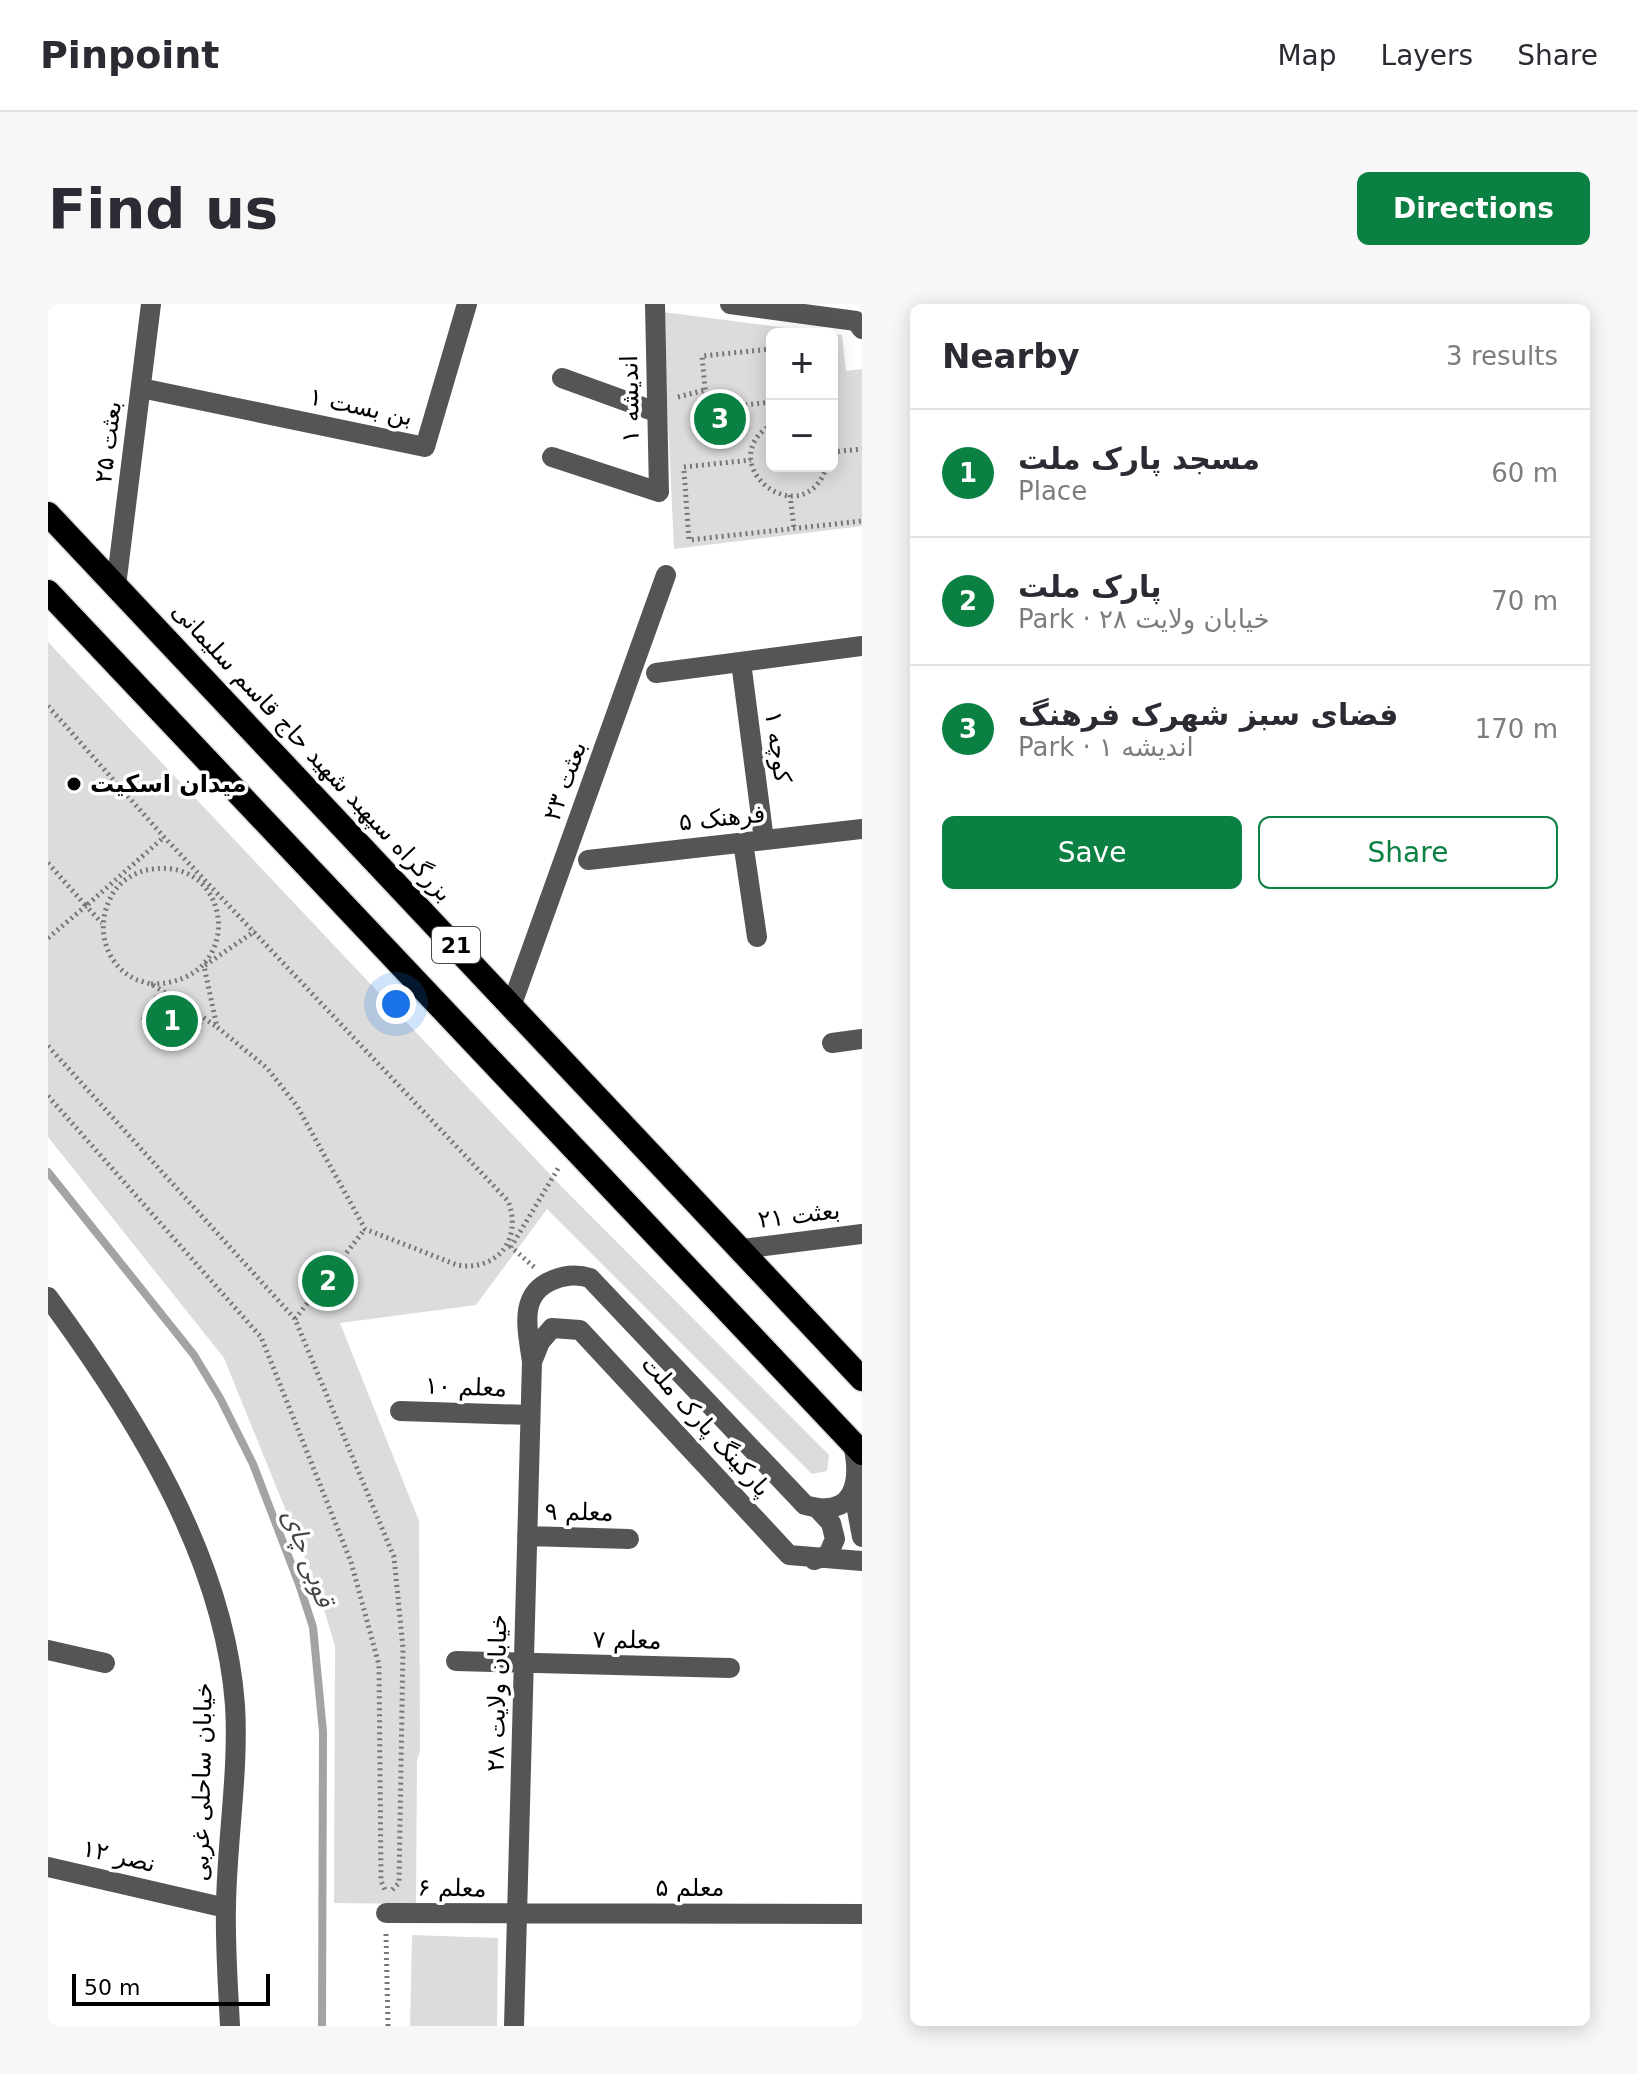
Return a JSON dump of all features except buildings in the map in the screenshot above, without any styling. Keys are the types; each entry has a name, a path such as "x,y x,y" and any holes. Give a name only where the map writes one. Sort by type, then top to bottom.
{"highway":[{"name":"بزرگراه سپهبد شهید حاج قاسم سلیمانی","path":"48,514 862,1379"},
{"name":"21","path":"48,592 858,1449"}],"street":[{"name":"بعثت ۲۵","path":"116,586 151,304"},
{"name":"بن بست ۱","path":"141,388 425,447 467,304"},
{"name":"اندیشه ۱","path":"552,457 659,492 655,304"},
{"path":"730,304 856,321 862,329"},
{"path":"562,378 656,412"},
{"name":"بعثت ۲۳","path":"512,1004 666,575"},
{"path":"656,673 862,646"},
{"name":"کوچه ۱","path":"741,662 764,840"},
{"name":"فرهنک ۵","path":"588,860 862,829"},
{"path":"743,842 757,937"},
{"path":"832,1043 862,1039"},
{"name":"بعثت ۲۱","path":"742,1249 862,1234"},
{"name":"خیابان ولایت ۲۸","path":"514,2026 532,1362 527,1320 531,1295 543,1284 558,1278 590,1278"},
{"name":"پارکینگ پارک ملت","path":"590,1278 794,1497 818,1509"},
{"name":"خیابان ساحلی غربی","path":"48,1297 142,1441 182,1515 209,1586 228,1653 235,1708 226,1908 230,2026"},
{"name":"پارکینگ پارک ملت","path":"532,1362 540,1342 552,1328 572,1327 590,1336 789,1555 814,1560 862,1561"},
{"name":"معلم ۱۰","path":"400,1411 530,1415"},
{"path":"814,1560 828,1555 835,1539 831,1523 818,1509 844,1503 854,1494 862,1474 858,1449"},
{"path":"854,1494 862,1537"},
{"name":"معلم ۹","path":"527,1536 629,1539"},
{"path":"48,1650 105,1663"},
{"name":"معلم ۷","path":"456,1661 730,1668"},
{"name":"نصر ۱۲","path":"48,1867 226,1908"},
{"name":"معلم ۶","path":"386,1904 517,1914"},
{"name":"معلم ۵","path":"517,1914 862,1914"}],"path":[{"path":"766,350 702,356 707,409 766,403"},
{"path":"679,409 678,395 705,390"},
{"path":"766,430 756,439 751,460 762,484 772,491 790,495 807,492 817,484 824,472"},
{"path":"838,451 862,449"},
{"path":"683,452 689,540 862,521"},
{"path":"684,467 751,460"},
{"path":"790,495 794,528"},
{"path":"48,706 164,837 502,1194 513,1213 511,1239 495,1259 470,1267 365,1229 297,1106 267,1068 217,1027 117,966 107,950 102,923 112,893 125,879 143,870 163,867 181,871 198,881 211,895 218,912 220,932 215,950 204,966 217,1027"},
{"path":"48,938 164,837"},
{"path":"48,863 102,923"},
{"path":"151,984 180,981 255,931"},
{"path":"48,1046 295,1319 394,1557 403,1648 399,1883 386,1904"},
{"path":"48,1096 261,1337 351,1562 379,1665 381,1881 386,1904 388,2026"},
{"path":"511,1247 559,1167"},
{"path":"295,1319 365,1229"}],"shaded area":[{"path":"663,312 788,328 766,328 766,472 838,472 838,334 842,335 846,371 862,369 862,526 674,549"},
{"path":"48,642 560,1185 829,1455 827,1471 812,1474 547,1209 476,1305 340,1323 419,1521 420,1751 417,1761 416,1904 334,1903 335,1646 318,1590 224,1358 48,1137"},
{"path":"412,1935 498,1938 497,2026 410,2026"}],"waterway":[{"name":"قوبی چای","path":"48,1172 194,1355 220,1398 253,1464 313,1627 323,1732 322,2026"}],"place":[{"name":"فضای سبز شهرک فرهنگ","path":"720,419"},
{"name":"میدان اسکیت","path":"74,784"},
{"name":"مسجد پارک ملت","path":"172,1021"},
{"name":"پارک ملت","path":"328,1281"}]}
